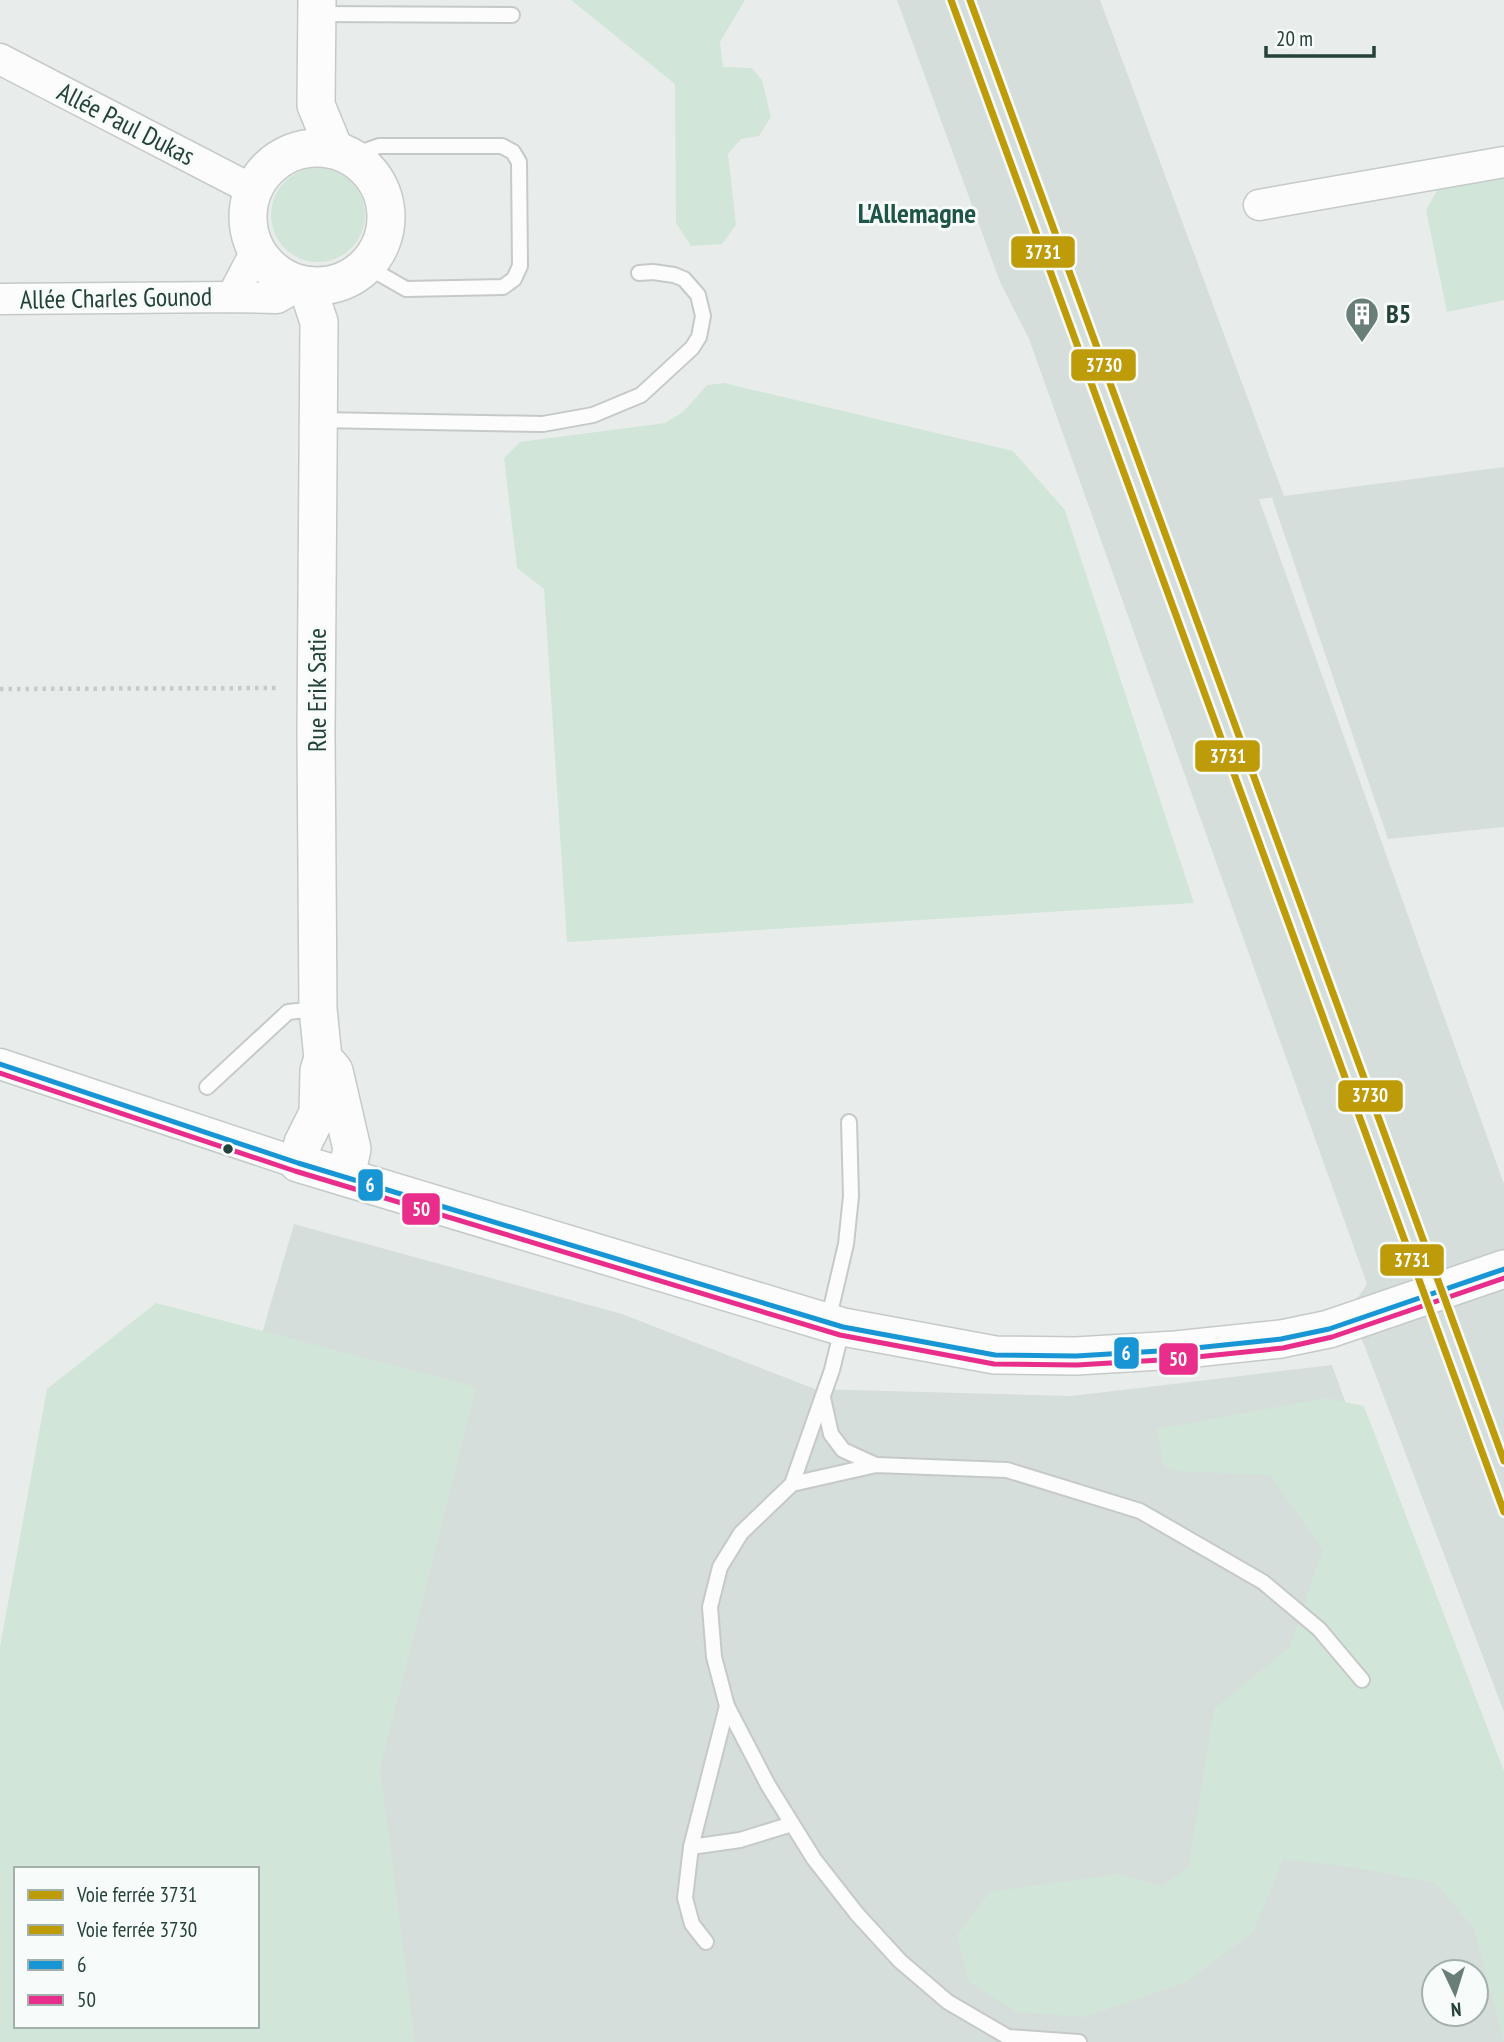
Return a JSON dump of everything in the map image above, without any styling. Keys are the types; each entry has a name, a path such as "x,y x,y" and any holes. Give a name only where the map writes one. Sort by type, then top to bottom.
{"street":[{"path":"317,7 316,105 328,152"},
{"name":"Allée Paul Dukas","path":"0,59 253,190"},
{"path":"328,152 368,169 380,187 386,207 385,229 379,249 366,266 350,277 314,285 284,278 268,266 256,251 248,232 247,210 260,176 271,164 284,155 328,152"},
{"path":"1259,205 1504,162"},
{"name":"Allée Charles Gounod","path":"232,296 256,251"},
{"name":"Allée Charles Gounod","path":"0,299 232,296 277,298 314,285"},
{"name":"Rue Erik Satie","path":"298,1163 303,1143 318,1113 319,1071 323,1058 317,1009 318,323 314,285"},
{"name":"Rue Erik Satie","path":"323,1058 334,1071 352,1149 346,1176"},
{"path":"0,1064 298,1163 835,1325 995,1354 1076,1356 1176,1350 1281,1339 1346,1324 1504,1269"}],"lane":[{"path":"317,7 512,15"},
{"path":"328,152 379,146 502,146 513,152 519,162 520,266 514,279 503,287 406,289 366,266"},
{"path":"318,420 543,424 593,415 641,395 692,348 699,337 703,316 698,295 684,279 653,272 639,273"},
{"path":"207,1087 288,1012 317,1009"},
{"path":"849,1122 850,1196 846,1244 823,1395 792,1484 741,1533 720,1567 710,1607 714,1657 727,1706 768,1785 814,1859 857,1914 900,1961 948,2001 1008,2037 1079,2042"},
{"path":"823,1395 831,1434 843,1450 876,1465"},
{"path":"792,1484 876,1465 1007,1470 1140,1511 1263,1582 1319,1629 1362,1680"},
{"path":"706,1942 692,1924 685,1898 691,1847 727,1706"},
{"path":"691,1847 740,1840 792,1824"}],"path":[{"path":"0,689 292,688"}],"shaded area":[{"path":"897,0 1100,0 1284,496 1504,467 1504,827 1388,839 1272,498 1278,497 1259,499 1504,1184 1504,1712 1358,1329 1337,1328 1367,1284 1029,339 1000,282"},
{"path":"294,1224 622,1314 815,1389 1071,1396 1332,1365 1504,1843 1504,2042 0,2042 0,1721 143,1740"}],"green space":[{"path":"571,0 745,0 720,42 723,67 752,68 762,80 771,117 759,136 741,139 728,154 736,225 722,244 691,246 676,223 675,84"},
{"path":"318,168 336,172 351,182 361,197 365,215 361,233 351,248 336,258 318,262 300,258 285,248 275,233 271,215 275,197 285,182 300,172"},
{"path":"1504,173 1504,300 1447,312 1426,210 1441,184"},
{"path":"724,383 1013,451 1065,510 1194,903 567,942 544,589 517,568 504,458 520,442 665,423 683,412 707,385"},
{"path":"156,1303 476,1387 380,1769 415,2042 0,2042 0,1647 47,1389"},
{"path":"1326,1398 1364,1406 1504,1771 1504,2042 1490,1989 1490,1958 1482,1958 1474,1928 1436,1883 1351,1867 1283,1859 1253,1932 1186,1982 1085,2017 1017,2012 969,1982 957,1936 990,1892 1119,1874 1163,1887 1189,1866 1214,1709 1290,1647 1323,1549 1270,1475 1179,1471 1163,1465 1157,1429"}],"rail line":[{"name":"3731","path":"951,0 1504,1512"},
{"name":"3730","path":"970,0 1504,1461"}],"transit line":[{"name":"6","path":"0,1064 298,1163 843,1327 995,1355 1076,1356 1176,1350 1281,1339 1329,1329 1504,1269"},
{"name":"50","path":"0,1073 295,1171 840,1335 994,1364 1077,1365 1177,1359 1283,1348 1332,1337 1504,1278"}],"place":[{"name":"B5","path":"1362,344"}],"district":[{"name":"L'Allemagne","path":"917,213"}]}
